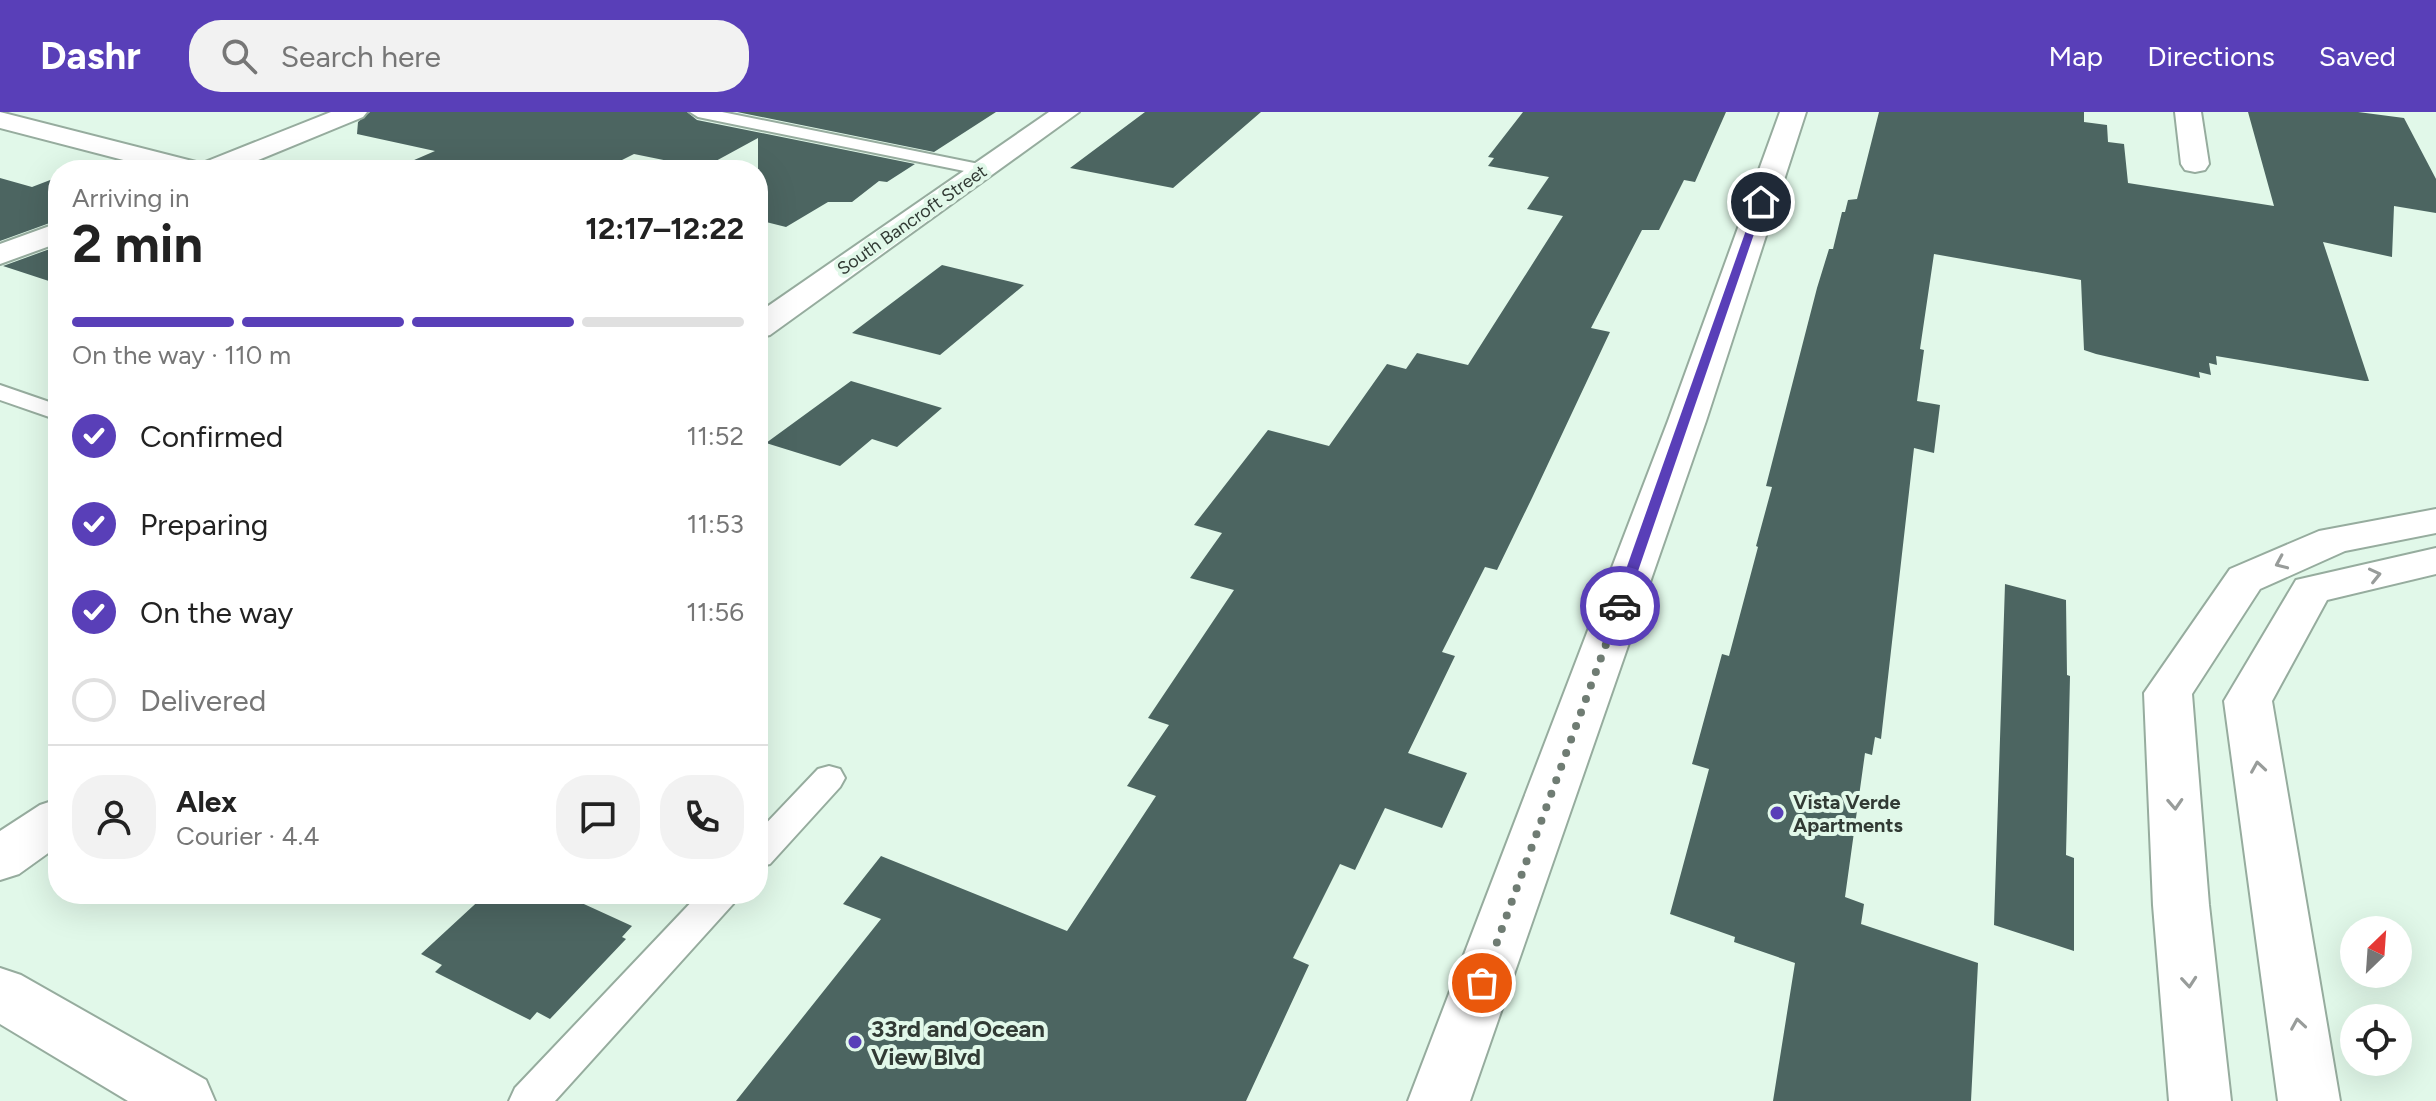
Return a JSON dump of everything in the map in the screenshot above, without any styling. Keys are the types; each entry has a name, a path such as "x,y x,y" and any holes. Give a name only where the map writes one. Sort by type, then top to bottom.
{"main road":[{"path":"235,160 354,112"},
{"name":"South Bancroft Street","path":"768,317 1066,112"},
{"path":"1439,1101 1687,421 1793,112"},
{"path":"2188,112 2195,164"},
{"path":"0,120 155,160"},
{"path":"0,255 48,236"},
{"path":"2200,1101 2181,905 2168,693 2245,579 2334,540 2436,521"},
{"path":"2309,1101 2248,701 2311,590 2436,561"},
{"path":"0,859 48,826"},
{"path":"0,993 184,1101"}],"lane":[{"path":"698,112 984,170"},
{"path":"0,392 48,409"},
{"path":"768,843 829,778"},
{"path":"529,1101 712,904"}],"building":[{"path":"370,112 687,112 697,120 915,164 887,182 879,181 852,202 828,202 786,227 768,222 768,160 758,160 758,138 718,160 664,160 634,154 622,160 414,160 435,151 357,134 358,122"},
{"path":"737,112 996,112 934,152"},
{"path":"1145,112 1261,112 1173,188 1070,168"},
{"path":"1523,112 1726,112 1695,182 1684,180 1659,230 1642,230 1591,328 1610,332 1532,498 1497,570 1485,567 1442,652 1455,656 1408,753 1467,773 1442,828 1385,808 1355,870 1340,864 1293,958 1309,965 1246,1101 736,1101 881,919 843,904 881,856 1067,931 1156,796 1127,786 1169,725 1148,718 1234,590 1190,578 1222,533 1194,525 1268,430 1329,446 1387,364 1406,369 1417,353 1468,365 1563,216 1527,209 1549,177 1488,166 1494,158 1488,157"},
{"path":"1879,112 2084,112 2084,122 2107,125 2108,142 2124,144 2128,183 2274,206 2248,112 2358,112 2404,118 2436,179 2436,213 2394,206 2392,257 2323,242 2369,381 2216,356 2217,365 2209,363 2211,375 2199,372 2200,378 2096,354 2084,350 2081,280 1934,254 1920,349 1924,350 1917,401 1940,405 1934,453 1914,448 1881,739 1875,737 1872,755 1865,753 1845,897 1864,904 1861,924 1978,963 1971,1101 1773,1101 1795,963 1734,942 1735,937 1670,914 1709,769 1692,764 1722,654 1729,656 1758,547 1772,487 1766,486 1817,288 1829,249 1833,249 1842,212 1845,212 1848,200 1857,199"},
{"path":"0,178 32,187 48,181 48,224 0,241"},
{"path":"48,250 48,281 3,266"},
{"path":"942,265 1024,285 940,355 852,333"},
{"path":"851,381 942,408 897,447 872,439 840,466 768,442"},
{"path":"2005,584 2066,600 2067,675 2070,676 2066,855 2074,858 2074,951 1994,925"},
{"path":"475,904 584,904 632,926 622,937 626,939 550,1019 537,1012 530,1020 435,972 442,965 421,954"}],"way so far":[{"path":"1482,983 1620,606"}],"place":[{"name":"Vista Verde Apartments","path":"1777,813"},
{"name":"33rd and Ocean View Blvd","path":"855,1042"}],"route":[{"path":"1620,606 1761,202"}]}
